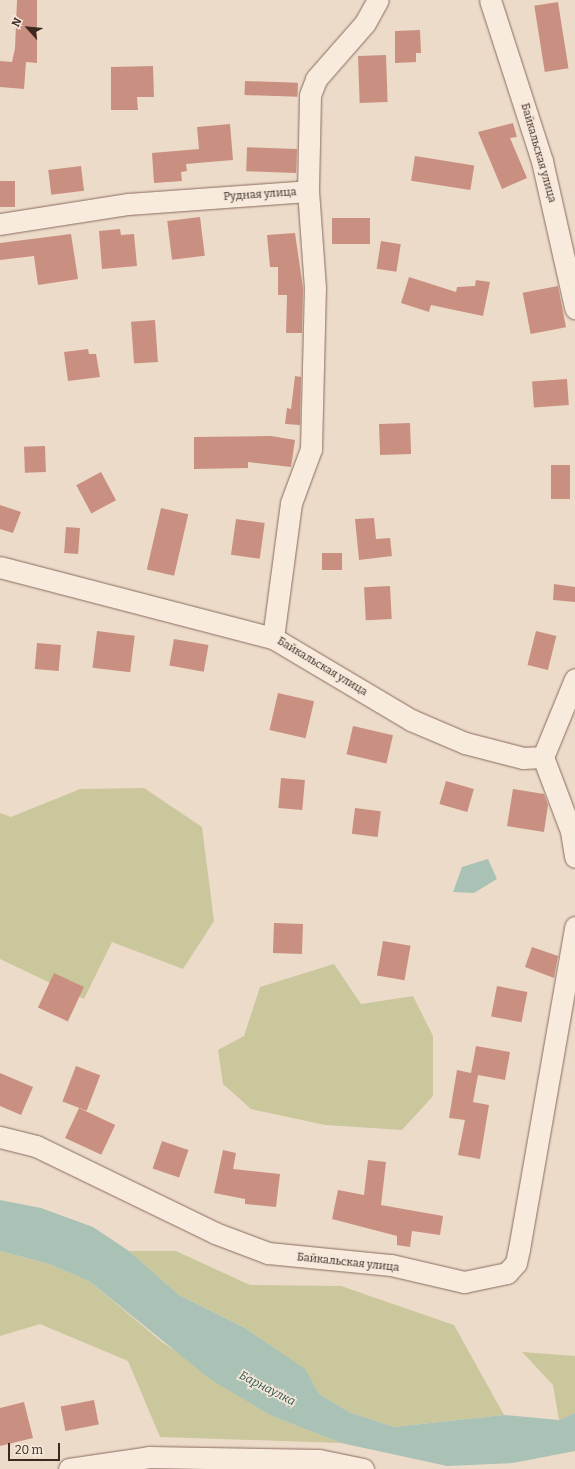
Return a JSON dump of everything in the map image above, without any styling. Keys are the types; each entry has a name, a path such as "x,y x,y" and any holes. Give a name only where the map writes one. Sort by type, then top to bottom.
{"street":[{"name":"Рудная улица","path":"0,224 128,204 308,191 310,95 316,79 365,24 378,0"},
{"name":"Байкальская улица","path":"490,0 542,161 575,308"},
{"path":"273,638 291,503 311,449 315,288 308,191"},
{"name":"Байкальская улица","path":"0,567 273,638 418,723 465,743 503,754 523,758 543,757"},
{"path":"575,680 543,757 571,831 575,857"},
{"name":"Байкальская улица","path":"0,1137 36,1146 215,1233 268,1253 391,1265 464,1282 507,1273 516,1263 519,1249 575,927"},
{"path":"69,1469 149,1457 224,1464 319,1460 363,1469"}],"shaded area":[{"path":"144,788 202,827 214,921 183,969 112,942 84,999 0,959 0,813 11,817 80,789"},
{"path":"334,964 361,1004 413,996 433,1036 433,1096 402,1130 325,1125 251,1109 223,1084 218,1050 244,1036 260,987"},
{"path":"0,1251 49,1264 89,1281 162,1342 272,1416 341,1443 160,1437 128,1361 40,1324 0,1336"},
{"path":"129,1251 176,1251 250,1285 341,1286 454,1325 504,1415 394,1427 349,1412 319,1394 304,1369 245,1328 179,1295"},
{"path":"522,1352 575,1356 575,1413 559,1420 553,1385"}],"water":[{"path":"488,859 497,879 474,893 453,892 462,867"},
{"name":"Барнаулка","path":"0,1200 41,1208 93,1227 129,1251 179,1295 245,1328 305,1369 319,1394 349,1412 394,1427 504,1415 559,1420 575,1413 575,1451 513,1463 447,1466 341,1443 272,1416 210,1379 89,1281 49,1264 0,1251"}],"building":[{"path":"17,0 37,0 37,63 26,62 24,89 0,87 0,61 12,62 15,48"},
{"path":"558,2 568,68 545,72 534,6"},
{"path":"420,30 421,53 416,53 416,62 395,63 395,31"},
{"path":"386,55 388,102 360,103 358,56"},
{"path":"153,66 154,97 137,97 138,110 111,110 111,67"},
{"path":"245,81 298,83 297,97 245,95"},
{"path":"513,123 517,137 510,138 527,178 502,189 478,132"},
{"path":"230,124 233,160 186,164 187,171 181,172 182,181 154,183 152,153 199,149 197,127"},
{"path":"247,147 297,149 296,173 246,171"},
{"path":"415,156 474,165 470,190 411,181"},
{"path":"81,166 84,191 51,195 48,170"},
{"path":"0,181 15,181 15,207 0,207"},
{"path":"200,217 205,256 172,260 167,221"},
{"path":"332,218 370,218 370,244 332,244"},
{"path":"120,229 121,235 134,234 137,266 102,269 99,231"},
{"path":"295,233 303,288 302,333 286,333 287,295 278,295 278,267 270,267 267,235"},
{"path":"71,234 78,279 38,285 34,256 0,260 0,243"},
{"path":"381,241 401,244 396,272 377,269"},
{"path":"409,277 456,292 457,287 475,286 476,280 490,282 483,316 431,305 429,312 401,303"},
{"path":"558,286 566,327 531,334 523,293"},
{"path":"155,320 158,362 134,364 131,322"},
{"path":"88,349 89,354 96,354 100,377 68,381 64,352"},
{"path":"295,376 301,377 300,425 285,424 287,408 291,409"},
{"path":"567,379 569,405 534,407 532,381"},
{"path":"410,423 411,454 380,455 379,424"},
{"path":"271,436 295,440 291,467 248,462 248,468 194,469 194,437"},
{"path":"45,446 46,472 25,473 24,447"},
{"path":"551,465 570,465 570,499 551,499"},
{"path":"101,472 116,500 91,513 76,485"},
{"path":"0,505 21,512 13,533 0,529"},
{"path":"161,508 188,514 174,576 147,569"},
{"path":"374,518 376,539 390,538 392,556 359,560 355,519"},
{"path":"236,519 265,523 260,559 231,555"},
{"path":"66,527 80,528 78,554 64,553"},
{"path":"322,553 342,553 342,570 322,570"},
{"path":"554,584 575,587 575,602 553,600"},
{"path":"390,586 392,619 366,620 364,587"},
{"path":"97,631 135,636 130,672 92,668"},
{"path":"536,631 556,636 548,670 528,665"},
{"path":"174,639 208,645 204,672 169,666"},
{"path":"37,643 61,645 59,671 35,669"},
{"path":"278,693 314,701 306,738 269,730"},
{"path":"353,726 393,735 386,763 346,754"},
{"path":"281,778 305,780 302,810 278,808"},
{"path":"446,781 474,789 467,812 439,804"},
{"path":"513,789 544,794 548,805 544,832 507,826"},
{"path":"355,808 381,811 378,837 352,834"},
{"path":"274,923 303,924 302,954 273,953"},
{"path":"383,941 411,946 404,980 377,975"},
{"path":"532,947 558,956 554,978 525,967"},
{"path":"54,973 84,987 68,1021 38,1007"},
{"path":"497,986 527,992 522,1022 491,1016"},
{"path":"476,1046 510,1052 505,1080 478,1075 473,1102 489,1105 480,1159 458,1155 465,1120 449,1118 457,1070 471,1073"},
{"path":"76,1066 100,1075 87,1111 62,1101"},
{"path":"0,1073 33,1087 21,1115 0,1106"},
{"path":"79,1108 115,1125 101,1155 65,1138"},
{"path":"162,1141 188,1150 179,1178 153,1168"},
{"path":"223,1150 236,1153 233,1169 280,1174 276,1207 245,1204 245,1199 214,1193"},
{"path":"368,1160 386,1162 381,1205 443,1216 440,1235 412,1231 410,1247 397,1245 397,1236 332,1219 338,1190 364,1195"},
{"path":"94,1400 99,1425 65,1431 61,1406"},
{"path":"24,1402 33,1438 0,1446 0,1408"}]}
